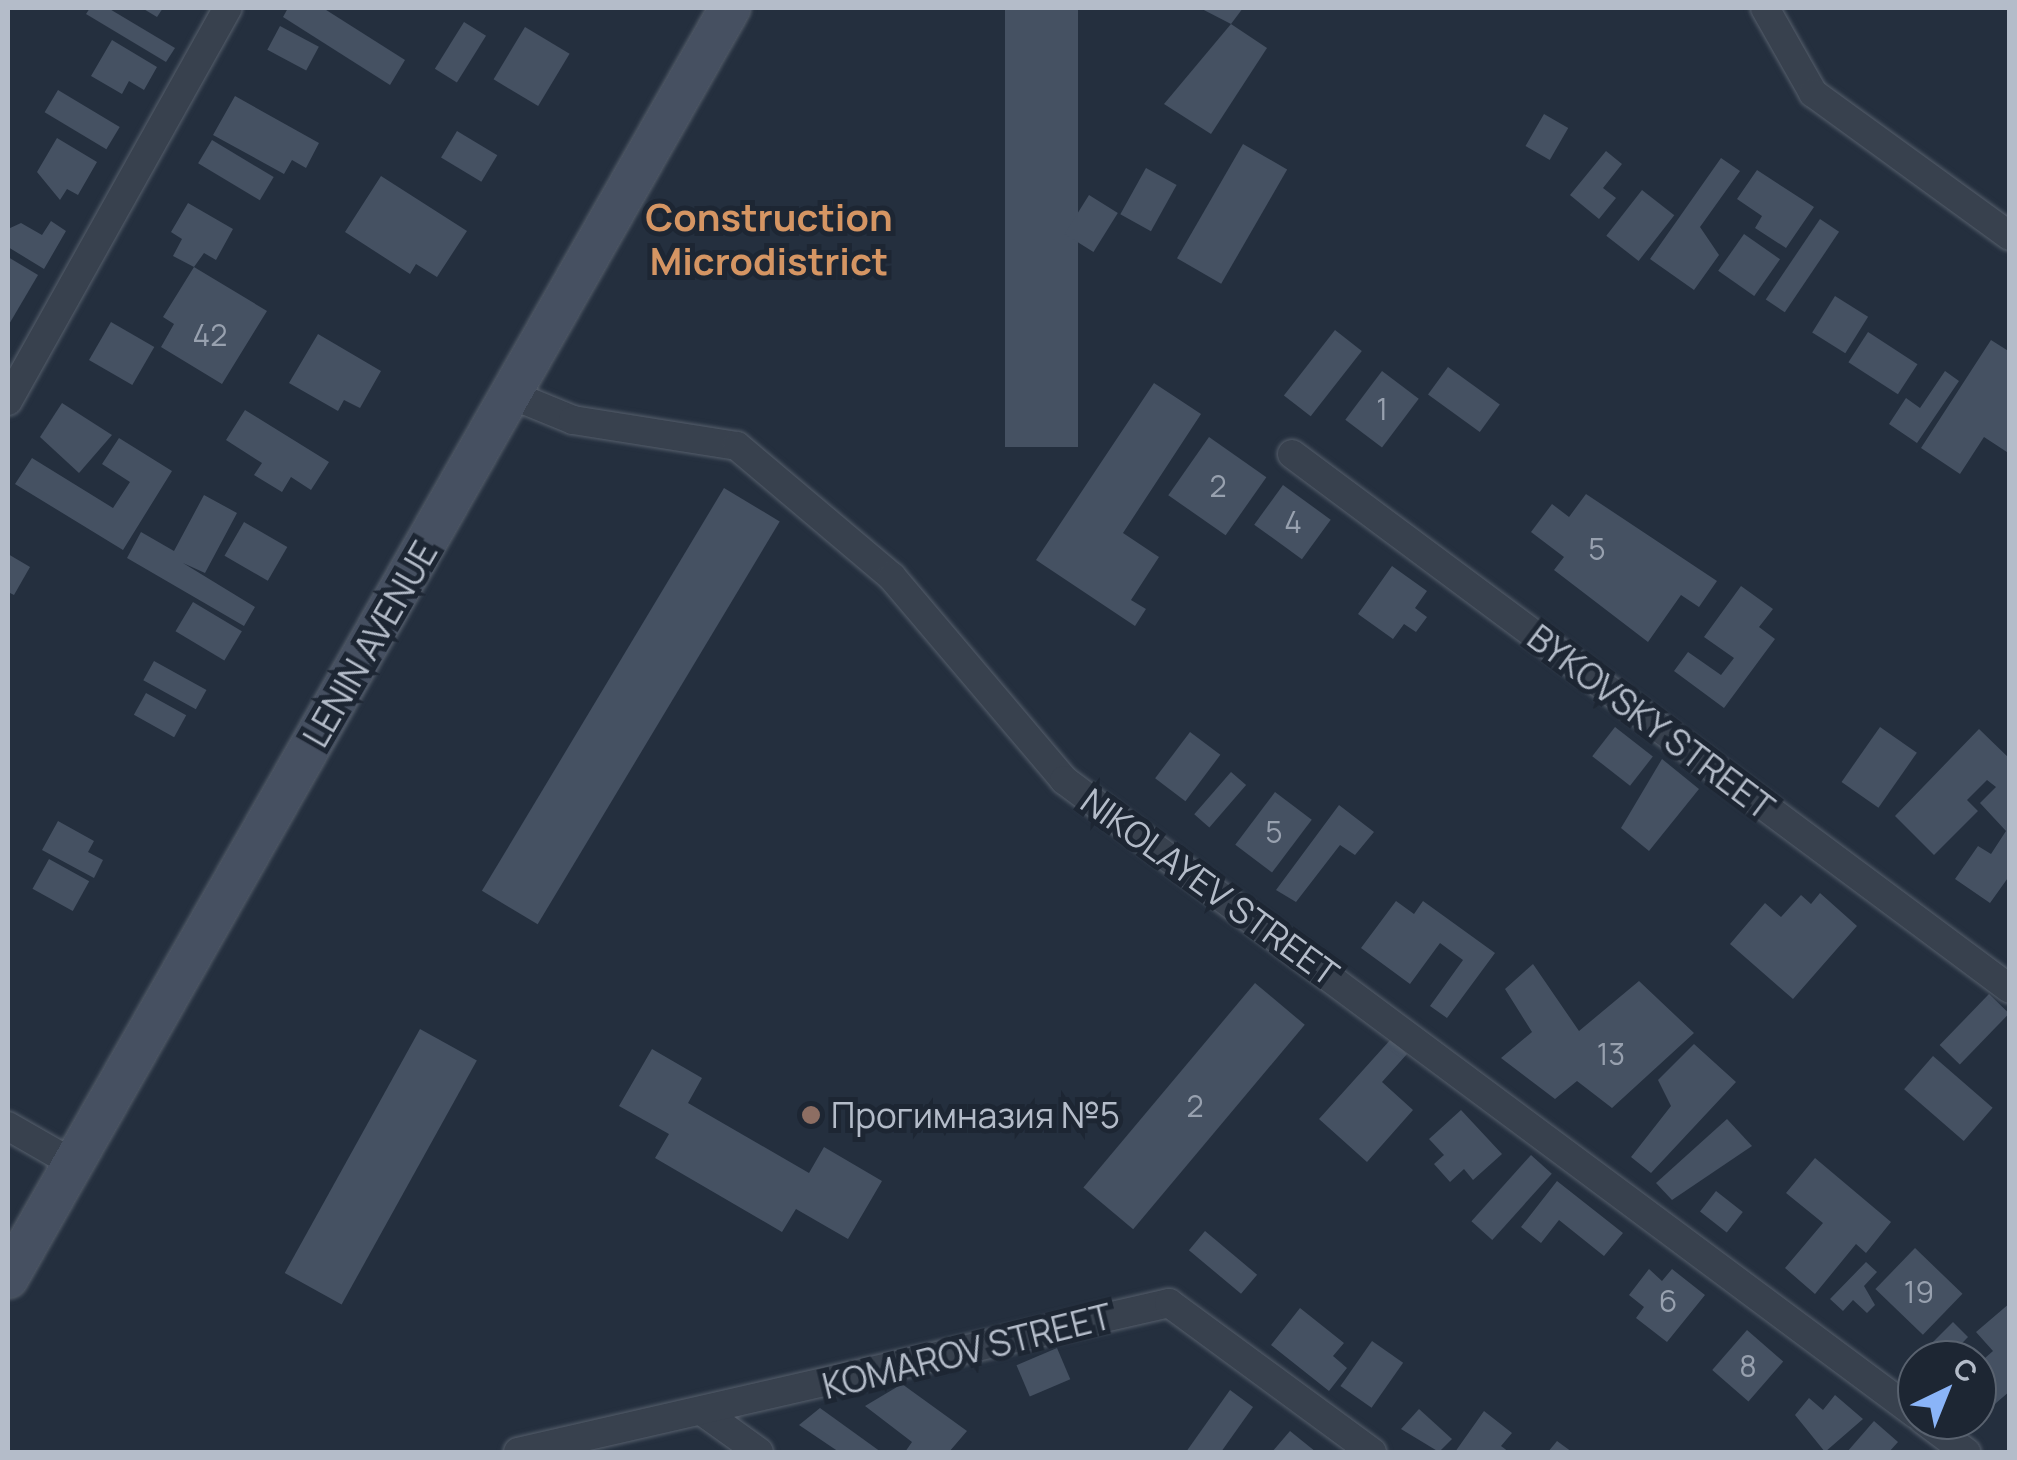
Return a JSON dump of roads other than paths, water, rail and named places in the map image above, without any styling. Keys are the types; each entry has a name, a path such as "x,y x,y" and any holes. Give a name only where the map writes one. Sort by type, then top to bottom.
{"main road":[{"name":"LENIN AVENUE","path":"8,1278 730,8"}],"street":[{"path":"8,400 228,8"},
{"path":"1764,8 1813,93 2010,236"},
{"name":"NIKOLAYEV STREET","path":"512,394 573,420 737,446 892,577 1064,780 1897,1401"},
{"name":"BYKOVSKY STREET","path":"1292,454 2010,989"},
{"path":"8,1126 74,1164"},
{"name":"KOMAROV STREET","path":"518,1452 706,1414 1168,1302 1372,1452"},
{"path":"706,1414 759,1452"}],"place":[{"name":"Прогимназия №5","path":"811,1115"}],"district":[{"name":"Construction Microdistrict","path":"769,239"}]}
